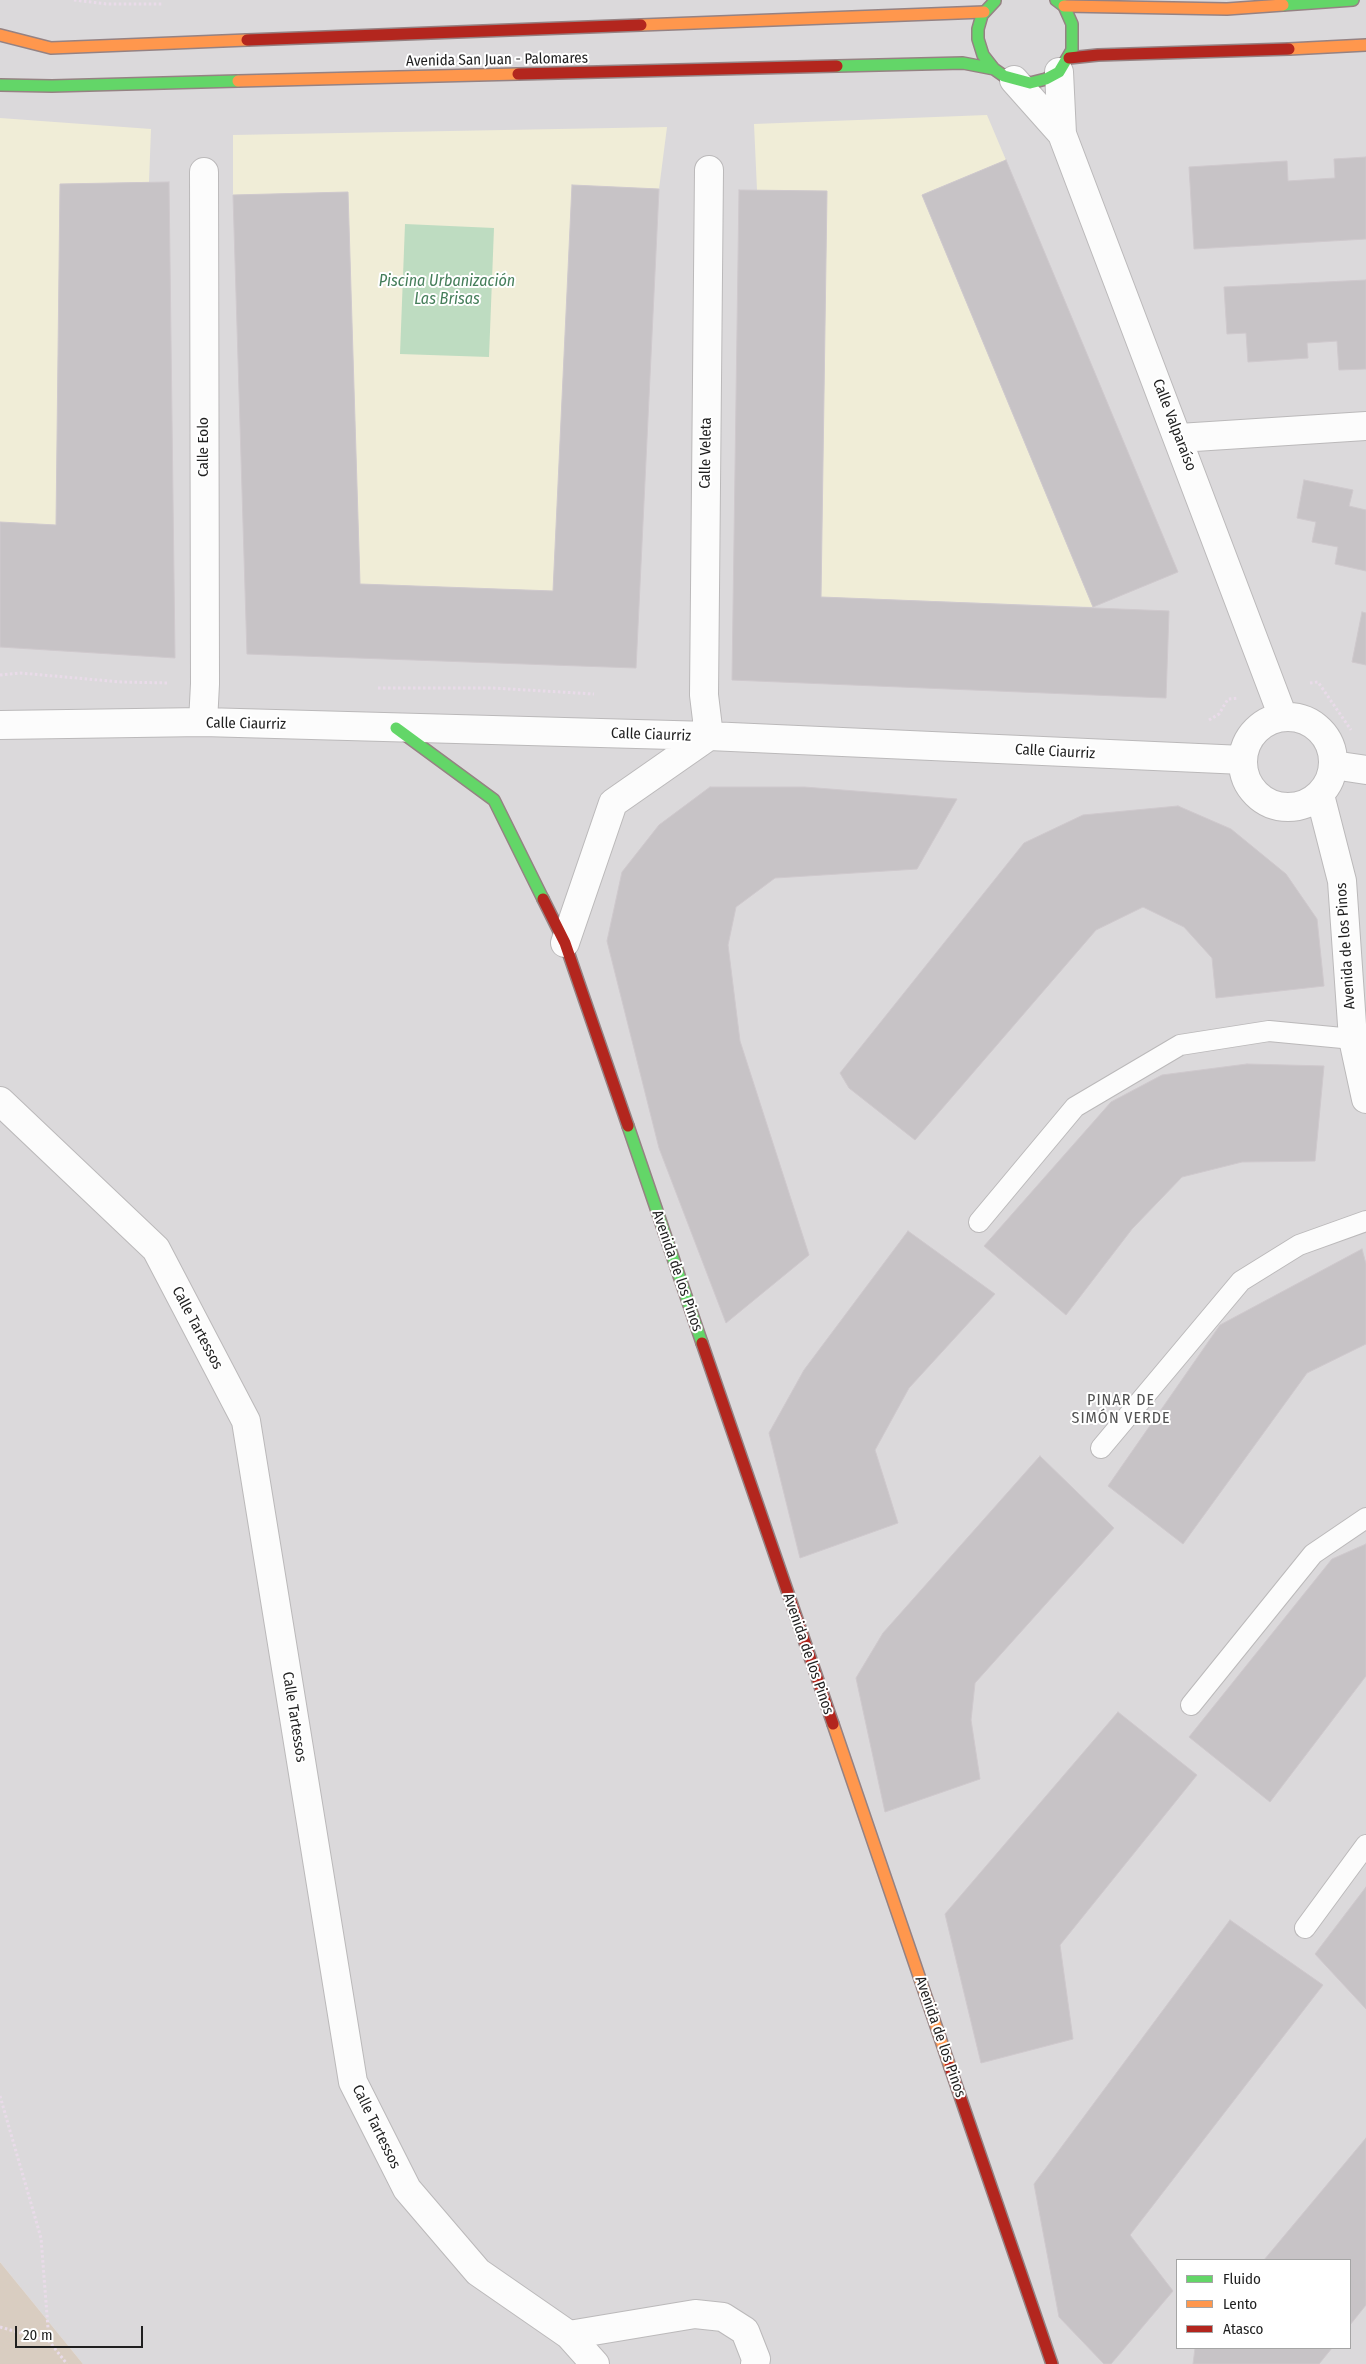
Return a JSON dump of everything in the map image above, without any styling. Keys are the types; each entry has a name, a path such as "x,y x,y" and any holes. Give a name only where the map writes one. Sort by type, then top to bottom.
{"street":[{"path":"1060,3 1227,9 1353,0"},
{"path":"1060,3 1072,24 1072,50 1064,65"},
{"path":"989,4 978,29 978,39 983,55 1004,75"},
{"name":"Avenida San Juan - Palomares","path":"0,35 51,48 989,4"},
{"name":"Avenida San Juan - Palomares","path":"0,85 52,86 963,63 1030,83 1046,79 1064,65 1098,55 1232,52 1366,45"},
{"name":"Calle Valparaíso","path":"1064,65 1062,134 1179,438 1283,717"},
{"name":"Calle Valparaíso","path":"1004,75 1062,134"},
{"name":"Calle Veleta","path":"709,170 704,695 709,736"},
{"name":"Calle Eolo","path":"203,722 205,684 204,172"},
{"path":"1179,438 1366,426"},
{"path":"1283,717 1298,718 1313,724 1325,735 1332,749 1333,765 1329,781 1320,795 1304,805 1289,807 1274,805 1259,798 1252,790 1245,776 1243,760 1245,749 1252,735 1268,721 1283,717"},
{"name":"Calle Ciaurriz","path":"0,725 203,722 709,736 1243,760"},
{"name":"Calle Ciaurriz","path":"0,740 58,724"},
{"name":"Avenida de los Pinos","path":"396,728 494,800 565,943 1052,2364"},
{"path":"565,943 613,803 709,736"},
{"path":"1333,765 1366,770"},
{"name":"Avenida de los Pinos","path":"1320,795 1342,881 1353,1039 1366,1099"},
{"name":"Calle Tartessos","path":"0,1101 156,1249 246,1421 353,2082 407,2189 439,2227 478,2272 569,2335 595,2364"},
{"path":"569,2335 695,2314 723,2317 744,2331 756,2359 755,2364"}],"lane":[{"path":"979,1222 1075,1107 1180,1044 1269,1031 1353,1039"},
{"path":"1101,1448 1241,1281 1299,1246 1366,1221"},
{"path":"1191,1704 1314,1554 1366,1518"},
{"path":"1305,1928 1366,1845"}],"path":[{"path":"0,2096 41,2238 49,2341 67,2364"},
{"path":"0,2327 49,2341"}],"shaded area":[{"path":"0,0 1366,0 1366,2364 83,2364 0,2262"},
{"path":"987,115 1006,160 922,195 1093,607 821,597 827,191 757,190 754,124"},
{"path":"0,118 151,129 149,182 60,184 56,525 0,522"},
{"path":"667,127 659,189 572,185 553,591 360,584 348,192 233,195 233,135"},
{"path":"0,2262 83,2364 0,2364"}],"water":[{"name":"Piscina Urbanización Las Brisas","path":"405,224 494,228 489,357 400,354"}],"building":[{"path":"1366,157 1366,239 1194,249 1189,167 1287,161 1288,181 1335,178 1334,159"},
{"path":"1006,160 1178,572 1093,607 922,195"},
{"path":"169,182 175,658 0,647 0,522 56,525 60,184"},
{"path":"572,185 659,189 636,668 247,654 233,195 348,192 360,584 553,591"},
{"path":"739,190 827,191 821,597 1169,611 1166,698 732,680"},
{"path":"1366,280 1366,369 1339,370 1337,341 1307,343 1308,358 1248,362 1246,333 1227,334 1224,287"},
{"path":"1304,480 1353,490 1349,506 1366,510 1366,571 1335,564 1338,547 1312,542 1316,522 1297,518"},
{"path":"1362,612 1366,613 1366,665 1352,662"},
{"path":"710,787 804,787 957,799 917,869 775,878 736,907 728,945 740,1041 809,1255 726,1323 659,1148 607,941 622,872 659,825"},
{"path":"1178,806 1231,829 1286,874 1317,919 1324,986 1216,998 1212,958 1184,927 1143,907 1096,930 915,1140 849,1088 840,1073 1024,843 1083,815"},
{"path":"1247,1064 1324,1066 1315,1161 1242,1162 1182,1177 1132,1229 1066,1315 984,1246 1111,1102 1162,1075"},
{"path":"908,1231 995,1294 909,1388 875,1450 898,1523 800,1558 769,1433 804,1370"},
{"path":"1362,1249 1366,1264 1366,1344 1307,1373 1183,1544 1108,1486 1220,1325"},
{"path":"1040,1456 1114,1528 975,1683 971,1720 980,1779 885,1812 856,1678 883,1633"},
{"path":"1366,1544 1366,1676 1270,1802 1189,1737 1332,1559"},
{"path":"1118,1712 1197,1775 1060,1945 1073,2039 981,2063 945,1914"},
{"path":"1366,1887 1366,2009 1315,1954"},
{"path":"1230,1920 1323,1985 1130,2235 1173,2291 1111,2364 1104,2364 1059,2317 1034,2184"},
{"path":"1366,2138 1366,2305 1351,2324 1351,2259 1265,2259"},
{"path":"1195,2349 1331,2349 1319,2364 1193,2364"}],"traffic: fast":[{"path":"995,1 982,15 978,29 978,39 983,55 994,69 1004,76 1030,83 1046,79 1059,72 1072,50 1072,24 1064,6 1056,0"},
{"path":"1283,5 1353,0"},
{"path":"837,66 963,63 994,69"},
{"path":"0,85 52,86 238,81"},
{"path":"396,728 494,800 543,899"},
{"path":"628,1126 702,1343"}],"traffic: slow":[{"path":"1064,6 1227,9 1283,5"},
{"path":"641,25 984,12"},
{"path":"0,35 51,48 247,40"},
{"path":"1289,49 1366,45"},
{"path":"238,81 518,74"},
{"path":"833,1724 950,2067"}],"traffic: jam":[{"path":"247,40 641,25"},
{"path":"1069,58 1098,55 1289,49"},
{"path":"518,74 837,66"},
{"path":"543,899 565,943 628,1126"},
{"path":"702,1343 833,1724"},
{"path":"950,2067 1052,2364"}],"district":[{"name":"PINAR DE SIMÓN VERDE","path":"1121,1410"}]}
